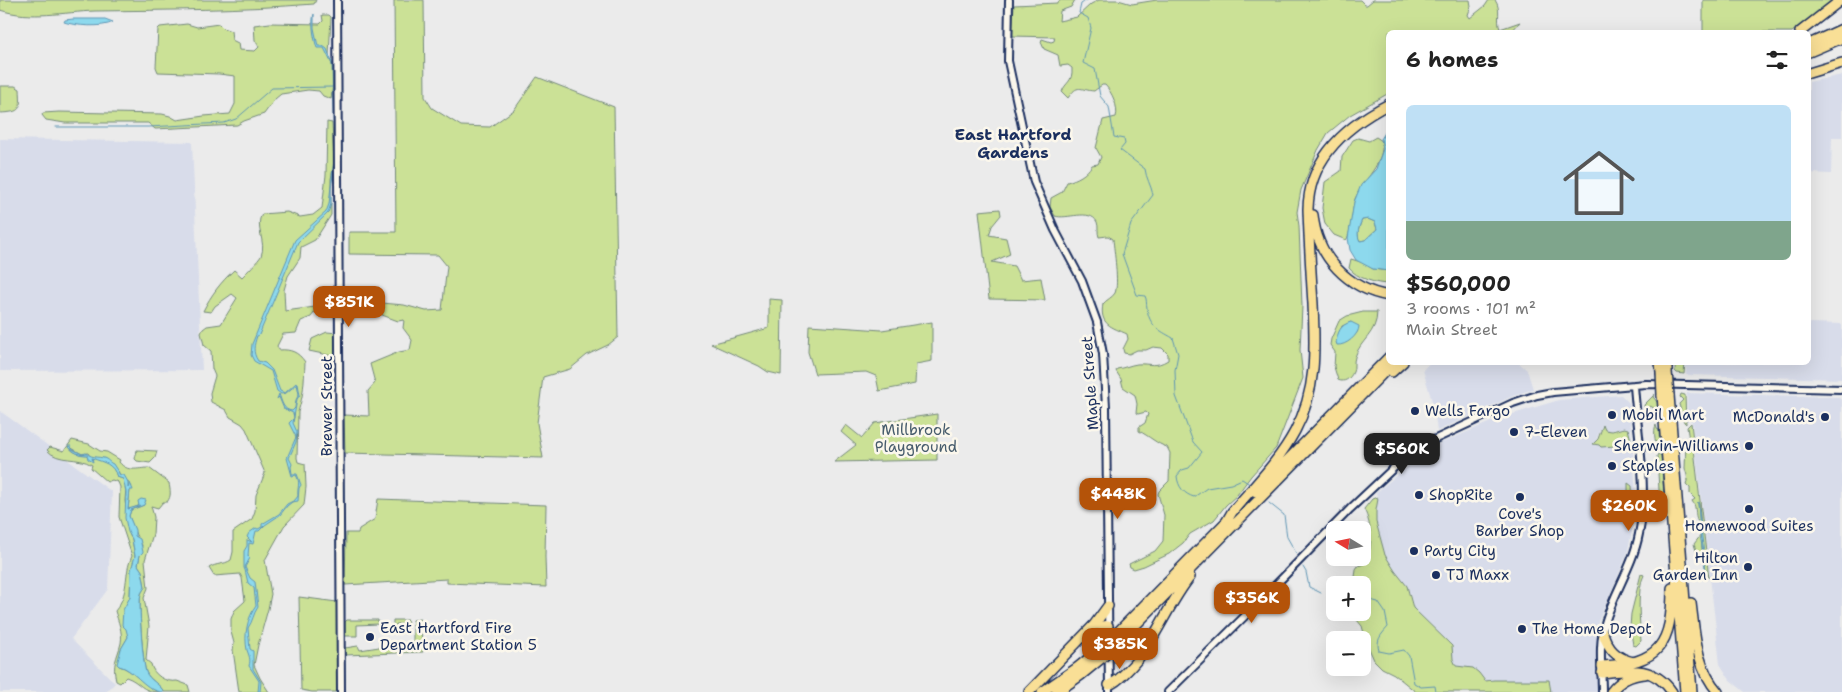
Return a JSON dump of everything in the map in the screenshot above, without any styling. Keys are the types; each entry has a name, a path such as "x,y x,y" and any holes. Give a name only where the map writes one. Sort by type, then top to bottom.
{"highway":[{"path":"1803,30 1840,1"},
{"path":"1811,43 1842,29"},
{"path":"1811,51 1842,38"},
{"path":"1811,73 1842,63"},
{"path":"1225,524 1232,512 1287,444 1302,418 1310,395 1314,373 1315,348 1308,209 1314,174 1326,153 1341,136 1362,119 1386,106"},
{"path":"1386,112 1356,130 1330,154 1316,182 1312,210 1320,242 1325,254 1334,266 1358,286 1386,295"},
{"path":"1042,692 1077,668 1114,636 1386,360"},
{"path":"1057,692 1081,675 1114,647 1391,365"},
{"path":"1362,395 1373,389 1401,365"},
{"path":"1661,365 1664,372 1678,554 1685,692"},
{"path":"1664,372 1666,365"},
{"path":"1109,689 1144,652 1176,595 1214,546"},
{"path":"1602,670 1635,663 1655,652 1667,630 1671,613 1672,567 1678,554"},
{"path":"1678,554 1692,692"},
{"path":"1678,554 1687,572 1700,659 1707,678 1718,692"},
{"path":"1029,692 1094,625 1108,606"},
{"path":"1094,625 1108,626"},
{"path":"1603,633 1608,646 1615,654 1624,660 1635,663"},
{"path":"1602,670 1636,670 1653,675 1672,692"},
{"path":"1611,692 1617,685 1628,678 1640,674 1653,675"}],"main road":[{"name":"Brewer Street","path":"337,0 341,692"},
{"name":"Maple Street","path":"1009,0 1008,60 1034,182 1058,237 1081,280 1096,317 1100,335 1106,400 1109,689"},
{"path":"1168,692 1350,509 1396,466 1416,450 1440,437 1528,397 1553,392 1634,385 1674,384 1842,389"},
{"path":"1602,692 1603,633 1606,619 1632,561 1640,528 1642,493 1634,385"}],"shaded area":[{"path":"1842,75 1842,137 1832,137 1831,174 1811,173 1811,82"},
{"path":"0,139 192,142 202,370 0,371"},
{"path":"1811,323 1842,324 1842,379 1686,375 1686,365 1811,365"},
{"path":"1427,365 1521,365 1527,370 1533,389 1513,396 1437,431 1434,408 1423,370"},
{"path":"1687,393 1837,397 1842,400 1842,692 1745,692 1730,680 1720,664 1692,421 1687,421"},
{"path":"1621,395 1629,403 1636,495 1635,516 1627,555 1598,622 1597,692 1551,692 1550,682 1485,681 1479,673 1456,666 1449,642 1413,608 1410,594 1385,555 1376,522 1378,497 1376,493 1427,449 1500,418 1559,400","holes":["1602,426 1604,426 1605,430 1612,431 1628,429 1621,447 1594,445"]},
{"path":"0,411 112,492 108,589 71,639 115,683 106,692 0,692"}],"green space":[{"path":"0,0 316,0 314,4 259,7 95,11 23,15 0,10"},
{"path":"394,0 424,0 425,97 432,108 461,126 490,127 514,110 537,77 614,107 618,337 608,345 587,355 570,369 543,377 537,423 543,458 345,453 344,415 369,416 368,391 375,383 370,364 399,352 410,350 412,340 403,328 404,320 398,321 382,315 382,303 404,305 426,311 442,310 447,266 438,255 349,254 349,232 396,232"},
{"path":"1060,0 1075,0 1071,7 1060,11 1059,21 1077,17 1091,4 1099,0 1118,0 1132,4 1157,0 1360,0 1367,5 1373,0 1470,0 1471,6 1468,15 1470,18 1485,6 1489,0 1495,0 1498,7 1500,29 1520,22 1513,30 1386,30 1386,95 1350,115 1328,133 1318,150 1301,190 1297,212 1302,306 1300,350 1303,378 1276,448 1214,520 1190,534 1183,543 1169,554 1134,569 1129,564 1155,551 1163,541 1164,515 1158,494 1169,481 1170,453 1167,447 1139,431 1139,427 1145,423 1148,414 1146,412 1136,413 1135,395 1123,387 1116,371 1117,369 1137,364 1160,364 1168,360 1168,354 1162,348 1153,347 1146,350 1137,350 1129,354 1124,353 1123,349 1128,339 1127,334 1108,324 1103,317 1102,311 1103,304 1115,293 1116,289 1113,239 1108,236 1099,237 1098,224 1094,218 1084,215 1055,216 1050,207 1051,198 1062,192 1067,182 1081,176 1092,165 1098,164 1101,157 1096,148 1103,120 1116,117 1117,113 1114,100 1105,85 1094,91 1080,88 1074,90 1068,98 1062,92 1070,80 1072,68 1068,65 1060,66 1058,55 1044,49 1041,42 1042,39 1054,41 1055,37 1012,36 1014,5 1058,3"},
{"path":"1703,0 1836,0 1795,30 1703,30"},
{"path":"322,15 329,15 331,17 329,56 333,68 333,84 331,99 323,96 319,91 308,90 281,94 264,114 237,125 155,129 148,123 65,123 46,120 42,115 43,113 59,112 162,114 177,120 230,114 235,104 235,76 158,72 156,67 158,29 160,27 187,24 197,27 219,24 231,31 232,40 238,43 239,50 255,51 259,47 255,40 254,25 270,23 320,24 323,21"},
{"path":"0,86 15,86 20,89 20,106 16,111 0,113"},
{"path":"327,122 332,123 334,163 331,179 331,215 315,240 301,247 300,258 288,276 284,290 285,311 318,308 311,317 301,321 296,333 283,334 277,346 279,350 287,350 297,354 305,362 303,388 298,412 297,458 298,462 305,464 306,487 304,505 284,526 265,560 271,594 254,665 269,692 239,692 231,619 234,611 245,601 242,578 240,574 214,576 209,568 231,560 233,532 252,519 255,511 256,495 265,473 246,429 242,424 230,417 226,410 211,402 210,393 215,376 212,369 211,351 204,345 201,333 207,326 221,324 237,298 232,294 215,306 211,312 203,311 217,289 234,270 242,277 261,256 263,245 259,224 262,214 287,212 300,217 313,215 322,208 326,175"},
{"path":"1376,137 1382,141 1380,157 1355,199 1346,240 1334,235 1325,224 1322,208 1325,182 1341,171 1342,157 1353,140 1358,138 1369,141"},
{"path":"1000,209 1001,215 992,226 989,235 1006,238 1010,254 992,262 1014,266 1021,280 1041,278 1045,300 989,299 979,211"},
{"path":"1368,219 1375,222 1377,229 1365,240 1360,241 1358,234 1360,225 1362,220"},
{"path":"1351,259 1364,263 1373,269 1386,271 1386,284 1373,282 1357,275 1349,268"},
{"path":"769,299 782,300 781,375 768,372 711,344 769,328"},
{"path":"1363,312 1377,312 1374,326 1357,351 1352,374 1345,381 1342,381 1338,380 1334,367 1335,352 1330,345 1339,321 1347,316","holes":["1351,322 1358,331 1348,339 1336,342 1342,326"]},
{"path":"932,322 932,361 916,364 915,384 879,391 876,376 866,372 815,374 808,352 809,325 882,330"},
{"path":"327,332 337,333 337,357 309,351 312,339"},
{"path":"1675,365 1685,365 1684,374 1675,371"},
{"path":"1655,394 1653,397 1658,403 1658,408 1655,411 1658,417 1656,420 1654,408 1650,406 1645,413 1644,405"},
{"path":"1681,394 1685,395 1686,424 1679,404 1683,400 1680,397"},
{"name":"Millbrook Playground","path":"937,414 937,460 834,462 856,445 841,432 846,425 862,438 875,423"},
{"path":"1691,423 1709,578 1703,553 1699,504 1698,502 1700,526 1692,501 1695,499 1690,494 1690,488 1686,484 1686,443 1689,440 1687,427"},
{"path":"1603,425 1605,430 1628,429 1631,440 1630,445 1601,447 1593,444 1598,439"},
{"path":"1656,425 1659,430 1660,452 1655,438"},
{"path":"72,440 89,444 100,451 107,452 120,460 119,462 126,468 149,468 169,483 169,500 163,502 158,508 151,506 154,517 153,534 145,560 148,588 144,598 149,626 146,660 151,664 157,675 169,681 177,681 188,685 190,692 164,692 146,672 142,646 140,608 141,594 145,587 142,571 138,565 142,545 129,516 131,510 144,505 140,504 128,510 132,486 128,488 128,482 123,476 103,458 99,459 90,456 88,453 82,454 68,446 79,454 88,455 92,460 92,458 101,460 111,466 117,477 123,479 126,487 125,501 135,557 131,570 130,597 125,609 128,637 121,649 119,666 129,670 148,686 159,692 145,689 126,677 120,683 116,681 115,661 121,643 121,635 115,611 125,591 129,563 132,556 119,517 120,487 118,482 112,480 107,482 91,468 92,465 86,462 57,457 47,450 50,447 64,451"},
{"path":"137,450 157,451 155,458 150,463 135,459"},
{"path":"1658,454 1661,455 1664,503 1661,504 1664,511 1660,507"},
{"path":"1628,483 1632,486 1633,512 1630,515 1628,514"},
{"path":"1377,497 1378,499 1376,522 1385,555 1407,586 1413,608 1452,646 1453,659 1456,666 1473,668 1485,681 1549,680 1551,692 1416,692 1394,674 1382,668 1374,660 1371,653 1371,631 1363,631 1358,621 1371,621 1371,576 1355,576 1358,566 1371,566 1371,521 1369,521 1364,509 1372,499"},
{"path":"378,499 546,505 546,587 447,583 447,579 345,585 346,533 358,533 359,529 375,519"},
{"path":"1701,535 1703,559 1698,557 1694,544"},
{"path":"1641,574 1644,575 1639,598 1641,641 1636,646 1633,645 1630,627 1631,614"},
{"path":"299,597 337,602 337,692 301,690"},
{"path":"420,619 423,652 345,655 345,648 358,646 360,650 379,647 413,649 413,620"},
{"path":"347,620 378,620 378,624 357,625 357,636 345,636 345,622"},
{"path":"393,620 407,620 408,627 403,628 402,624 396,624 396,628 393,628"}],"water":[{"path":"314,14 314,28 318,46 323,46 327,49 334,68 335,162 331,188 331,204 328,213 298,242 257,336 254,348 258,361 265,363 272,370 280,391 285,393 296,383 298,384 300,395 297,399 294,418 293,413 284,409 279,397 277,399 279,394 285,407 292,411 295,408 296,400 299,394 297,384 286,393 281,394 277,391 271,371 254,361 251,355 252,344 295,240 326,212 329,204 334,159 332,64 324,48 317,48 313,31"},
{"path":"105,19 113,22 89,26 64,22 65,20"},
{"path":"1386,131 1386,271 1373,269 1356,260 1350,250 1348,238 1354,202 1361,185 1376,169 1383,149 1381,139","holes":["1368,219 1375,222 1377,229 1365,240 1360,241 1358,233 1362,220"]},
{"path":"1351,322 1359,326 1357,333 1348,342 1337,345 1336,342 1340,329"},
{"path":"294,418 293,423 297,432 296,442 289,458 292,464 292,474 297,474 301,485 298,501 292,502 280,515 259,531 256,531 253,544 249,543 248,556 250,558 245,567 250,578 255,582 258,607 248,628 250,649 253,651 253,669 261,682 260,692 258,692 259,681 249,666 250,659 246,644 248,621 256,606 254,588 248,583 244,568 244,551 247,546 247,540 252,542 247,537 249,533 256,528 262,527 262,524 279,514 287,504 298,496 298,480 296,475 292,476 287,458 296,437 289,423"},
{"path":"68,446 82,454 86,453 106,459 113,464 120,475 124,475 128,482 128,488 130,483 133,490 130,490 128,509 139,506 138,501 141,499 146,500 144,505 131,510 129,516 135,530 135,536 140,539 143,552 140,555 138,565 142,571 145,587 141,594 140,608 145,667 147,675 164,692 151,689 131,672 117,664 121,649 128,637 126,629 122,625 123,610 130,597 131,570 135,556 125,518 126,492 123,479 117,477 108,464 92,458 93,462 88,459 87,455 81,455 72,450"},
{"path":"1698,502 1706,572 1700,534"}],"waterway":[{"path":"1087,0 1081,4 1079,13 1088,18 1091,28 1083,63 1095,69 1100,96 1109,107 1114,137 1124,139 1125,144 1120,150 1145,169 1153,195 1131,224 1122,254 1137,295 1145,296 1148,314 1152,323 1159,330 1173,338 1178,354 1175,370 1176,396 1193,442 1202,452 1189,468 1182,470 1177,476 1180,487 1184,492 1194,497 1207,488 1231,484 1242,479 1251,485"},
{"path":"56,127 148,127 224,123 236,119 272,88 333,87"},
{"path":"1269,503 1284,515 1287,537 1296,553"},
{"path":"1303,567 1309,587 1321,593"},
{"path":"1371,600 1378,602 1385,612 1388,627 1379,638 1379,651 1389,653 1404,650 1409,656 1414,683 1421,687 1435,686 1436,692"}],"place":[{"name":"Wells Fargo","path":"1415,411"},
{"name":"Mobil Mart","path":"1612,415"},
{"name":"McDonald's","path":"1825,417"},
{"name":"7-Eleven","path":"1514,432"},
{"name":"Sherwin-Williams","path":"1749,446"},
{"name":"Staples","path":"1612,466"},
{"name":"ShopRite","path":"1419,495"},
{"name":"Cove's Barber Shop","path":"1520,497"},
{"name":"Homewood Suites","path":"1749,509"},
{"name":"Party City","path":"1414,551"},
{"name":"Hilton Garden Inn","path":"1748,567"},
{"name":"TJ Maxx","path":"1436,575"},
{"name":"The Home Depot","path":"1522,629"},
{"name":"East Hartford Fire Department Station 5","path":"370,637"}],"district":[{"name":"East Hartford Gardens","path":"1013,143"}]}
